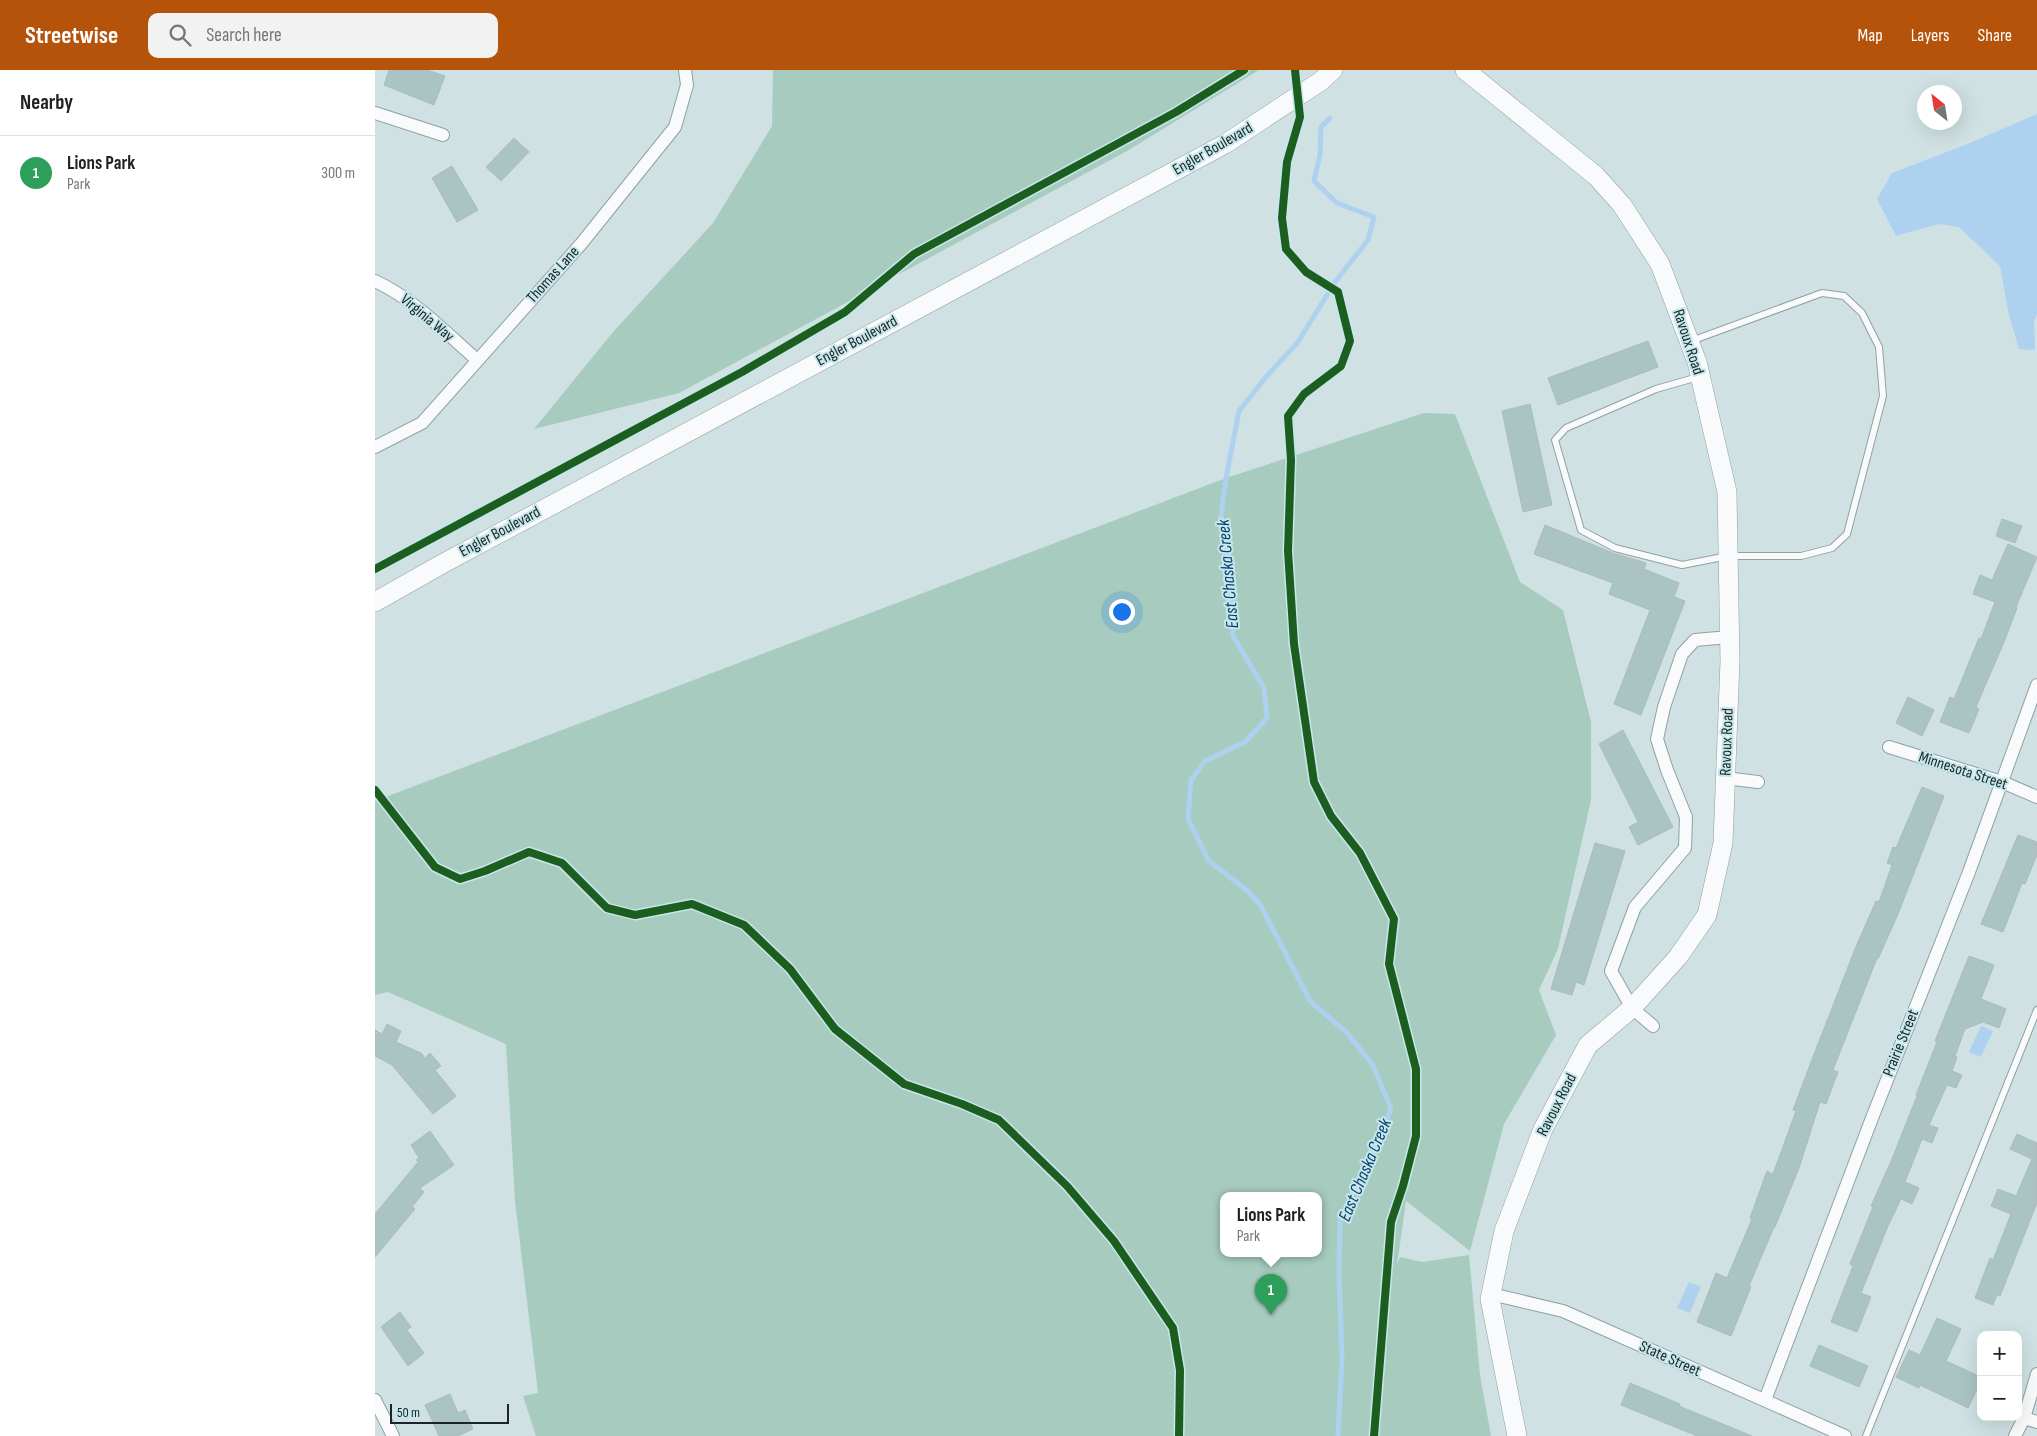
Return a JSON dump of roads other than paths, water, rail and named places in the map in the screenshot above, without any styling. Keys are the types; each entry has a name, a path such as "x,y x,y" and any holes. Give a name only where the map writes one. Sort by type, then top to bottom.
{"street":[{"name":"Thomas Lane","path":"375,447 422,423 581,244 675,127 687,85 685,70"},
{"name":"Engler Boulevard","path":"375,602 459,554 1225,144 1321,81 1333,70"},
{"name":"Ravoux Road","path":"1465,70 1596,176 1622,205 1660,264 1697,362 1727,492 1729,637 1723,843 1707,915 1678,957 1632,1008 1588,1045 1543,1129 1504,1231 1490,1299 1517,1436"},
{"path":"375,113 443,135"},
{"name":"Virginia Way","path":"375,281 391,288 417,307 477,360"},
{"path":"1653,1026 1632,1008 1611,971 1635,906 1685,848 1686,817 1657,739 1664,707 1682,654 1695,640 1729,637"},
{"name":"Prairie Street","path":"1765,1400 1872,1118 1969,872 2037,685"},
{"name":"Minnesota Street","path":"1889,748 2002,782 2037,797"},
{"path":"1725,778 1758,782"},
{"name":"State Street","path":"1491,1294 1563,1311 1845,1436"},
{"path":"2015,1436 2024,1418 2037,1374"},
{"path":"375,1400 393,1436"},
{"path":"2024,1418 2037,1422"}],"lane":[{"path":"1689,342 1822,293 1844,296 1862,313 1879,347 1883,396 1847,534 1832,548 1801,556 1728,556 1682,565 1615,548 1581,530 1555,440 1567,428 1656,389 1699,376"},
{"path":"1866,1436 2037,1010"}],"water":[{"path":"2037,114 2037,315 2034,321 2035,350 2019,349 2009,315 2000,266 1959,227 1938,224 1896,236 1877,199 1892,173 1970,143"},
{"path":"1981,1026 1993,1031 1981,1057 1969,1052"},
{"path":"1689,1282 1701,1287 1690,1313 1677,1308"}],"waterway":[{"name":"East Chaska Creek","path":"1330,118 1321,127 1320,155 1314,181 1337,203 1374,217 1368,240 1335,282 1298,342 1266,377 1239,411 1221,516 1231,565 1233,636 1264,688 1267,718 1245,742 1205,761 1191,780 1188,819 1209,861 1249,892 1261,906 1310,1001 1347,1033 1373,1065 1391,1109 1378,1142 1340,1220 1339,1274 1342,1359 1338,1436"}],"place":[{"name":"Lions Park","path":"1271,1315"}]}
